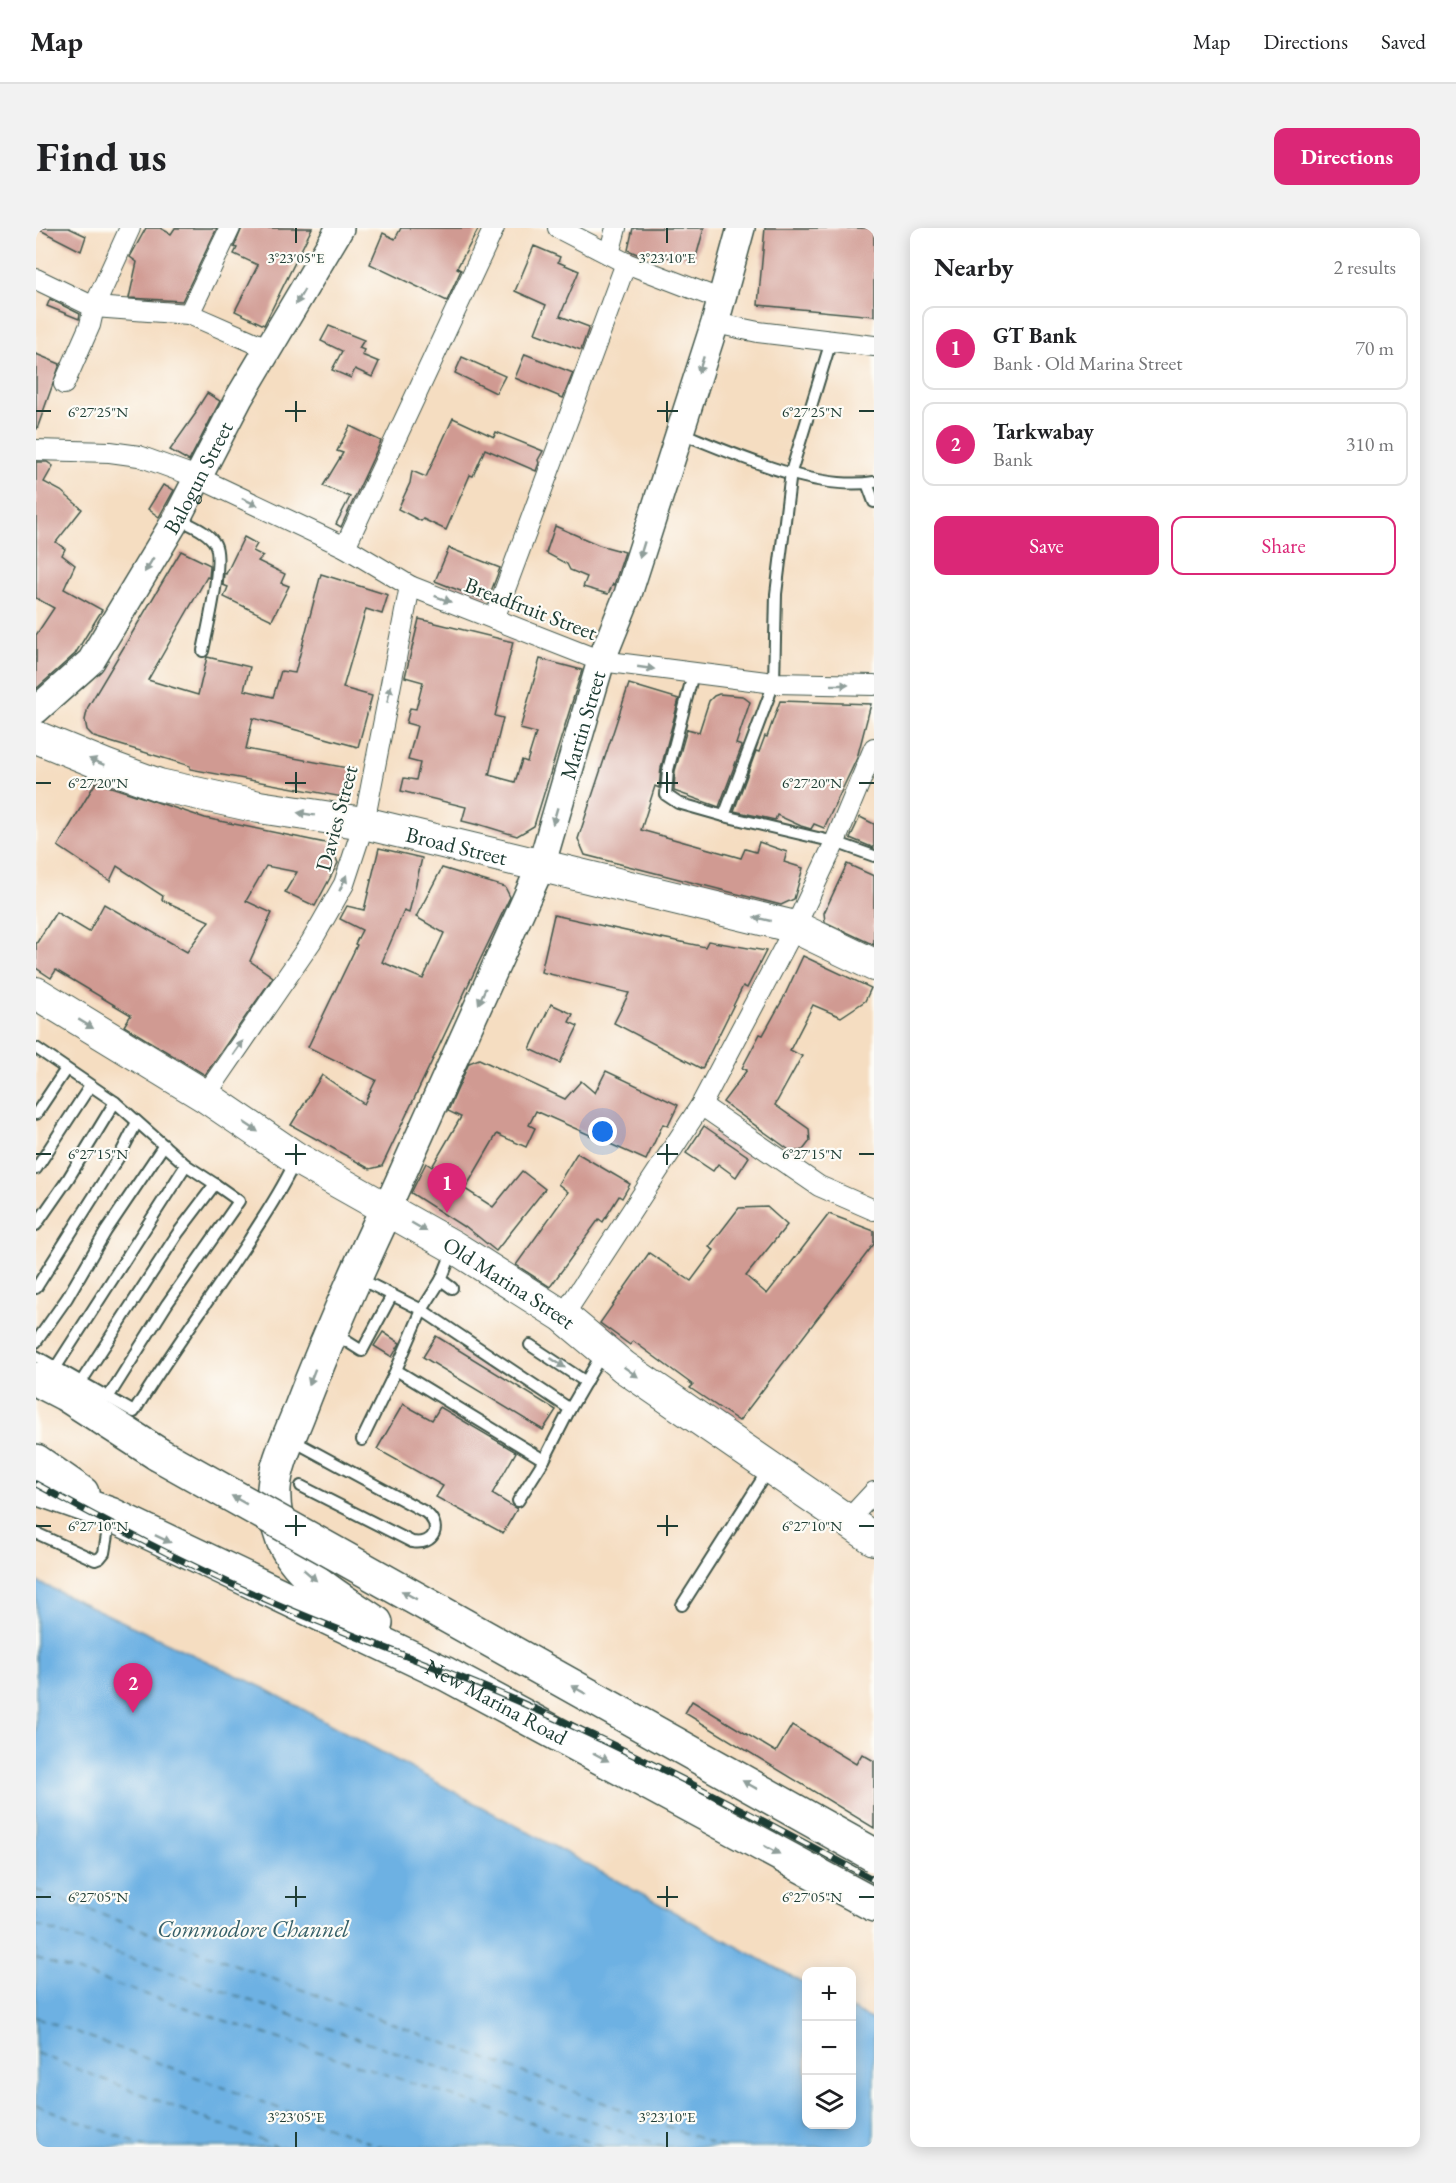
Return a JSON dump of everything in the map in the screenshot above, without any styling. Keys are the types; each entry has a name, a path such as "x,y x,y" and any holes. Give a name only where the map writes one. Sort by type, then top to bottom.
{"highway":[{"path":"387,1208 331,1331 280,1462 274,1487 275,1513 282,1538 292,1556 307,1573 446,1674"},
{"path":"46,1373 65,1394 158,1454 874,1855"},
{"path":"36,1398 158,1454"},
{"path":"36,1461 111,1514"},
{"path":"36,1488 111,1514"},
{"name":"New Marina Road","path":"111,1514 446,1674 874,1905"}],"main road":[{"name":"Broad Street","path":"36,737 159,784 260,807 364,823 795,927 874,964"},
{"name":"Old Marina Street","path":"36,993 205,1096 296,1158 454,1247 562,1316 624,1367 874,1539"}],"street":[{"path":"64,384 90,326 94,307 130,228"},
{"path":"189,314 230,228"},
{"name":"Balogun Street","path":"36,710 91,661 177,518 239,398 340,228"},
{"path":"345,547 494,228"},
{"path":"558,228 758,332 874,346"},
{"path":"494,619 617,259 616,228"},
{"name":"Martin Street","path":"387,1208 541,866 601,661 628,594 718,311 741,228"},
{"path":"36,279 94,307 189,314 269,349"},
{"name":"Breadfruit Street","path":"36,450 110,452 139,456 197,477 345,547 410,586 601,661 774,684 874,685"},
{"name":"Davies Street","path":"205,1096 310,942 344,884 364,823 410,586"},
{"path":"562,1316 700,1105 795,927 835,842 874,748"},
{"path":"700,1105 819,1186 874,1210"},
{"path":"848,1520 874,1492"}],"lane":[{"path":"724,816 774,684 776,594 791,472 831,341"},
{"path":"679,432 766,466 837,484 871,483 874,502"},
{"path":"177,518 208,535 216,546 217,574 203,651"},
{"path":"693,674 668,770 666,795 678,803 835,842 874,856"},
{"path":"37,1051 115,1102 186,1165 239,1201 167,1304 109,1396"},
{"path":"36,1114 66,1069"},
{"path":"36,1169 90,1086"},
{"path":"36,1225 68,1179 115,1102"},
{"path":"36,1288 120,1155 137,1122"},
{"path":"36,1342 67,1298 106,1231 164,1145"},
{"path":"36,1356 46,1373 81,1382 134,1412 161,1368 218,1288 266,1213 287,1179 296,1158"},
{"path":"46,1373 186,1165"},
{"path":"81,1382 178,1233 215,1184"},
{"path":"362,1440 422,1310 441,1280 454,1247"},
{"path":"355,1277 422,1310 570,1409"},
{"path":"441,1280 452,1288"},
{"path":"331,1331 362,1351 392,1295"},
{"path":"530,1344 586,1382"},
{"path":"518,1502 544,1460 570,1409 604,1351"},
{"path":"396,1370 544,1460"},
{"path":"289,1439 425,1512 433,1518 436,1524 435,1531 427,1542 422,1544 412,1542 301,1486"},
{"path":"682,1605 770,1467"},
{"path":"36,1533 95,1560 100,1558 104,1552 111,1514"}],"water":[{"name":"Commodore Channel","path":"36,1581 266,1689 802,1982 802,2129 856,2129 856,2011 874,2021 874,2147 36,2147"}],"building":[{"path":"36,228 69,228 86,236 81,251"},
{"path":"146,228 160,228 171,234 175,228 217,228 182,301 129,298 137,262 130,257"},
{"path":"242,228 312,228 264,325 235,311 258,265 234,254 237,248 234,247"},
{"path":"401,228 479,228 457,268 461,270 447,301 370,264 383,233 395,239"},
{"path":"633,228 704,228 695,261 672,254 671,258 646,251 644,257 628,250"},
{"path":"765,228 874,228 874,316 758,305"},
{"path":"534,246 560,257 558,262 579,271 560,316 589,327 581,350 535,333 546,305 515,291"},
{"path":"50,299 80,314 79,319 47,306"},
{"path":"329,326 364,340 359,348 364,350 362,355 379,362 372,377 355,369 351,378 332,370 342,351 321,341"},
{"path":"36,354 60,364 37,429 36,429"},
{"path":"525,354 573,373 563,398 515,378"},
{"path":"462,357 505,376 496,393 455,373"},
{"path":"207,393 220,401 189,461 170,450"},
{"path":"453,418 494,437 496,432 543,451 536,471 485,449 473,476 470,475 446,530 398,509 410,483 412,471 426,477"},
{"path":"350,426 381,441 341,527 336,524 350,497 323,486 343,453 337,451"},
{"path":"36,462 47,462 53,466 44,482 61,491 82,509 56,542 65,549 62,555 75,565 64,589 102,610 75,654 36,689 36,635 54,608 36,598"},
{"path":"163,485 174,490 159,517 148,509"},
{"path":"555,526 599,545 625,552 614,585 608,594 583,587 587,577 570,570 567,564 546,553"},
{"path":"244,537 257,544 253,551 263,556 258,561 285,574 281,583 289,586 272,620 224,597 228,587 223,585 224,573 226,574"},
{"path":"449,548 500,568 486,601 435,581"},
{"path":"181,551 210,565 209,578 207,577 148,680 198,695 207,657 250,667 244,690 273,697 281,671 295,673 321,574 388,595 382,614 366,609 343,688 372,696 358,747 253,718 246,749 353,769 348,798 190,769 190,766 94,737 87,730 85,720 88,707"},
{"path":"419,619 513,642 495,716 503,718 489,775 515,782 522,760 527,762 536,733 520,729 540,659 582,670 534,826 517,836 462,821 466,807 401,791 404,778 416,780 420,763 408,760 417,726 406,723 410,708 416,709 423,682 405,677"},
{"path":"629,684 679,699 661,768 659,788 655,786 641,830 741,858 745,849 756,852 759,842 787,852 784,862 803,868 794,899 781,905 585,855 578,839"},
{"path":"719,694 742,696 750,702 736,744 742,746 719,807 674,791 675,771 687,729 699,732 709,701"},
{"path":"780,701 871,704 857,758 824,828 814,824 811,829 777,815 775,820 734,811 756,751 759,752 765,736 767,737"},
{"path":"96,782 205,818 330,844 338,863 315,906 285,892 297,872 266,866 246,901 272,913 250,961 273,977 205,1075 124,1026 131,1015 56,970 51,978 36,968 36,944 56,912 89,932 104,904 187,952 209,921 162,900 163,896 117,866 110,881 58,846"},
{"path":"860,817 874,824 874,848 850,838"},
{"path":"379,848 422,858 409,913 404,911 382,962 423,979 444,933 416,917 442,868 505,887 510,897 382,1166 370,1169 291,1125 322,1075 364,1104 376,1080 308,1047 362,930 340,919 347,906 364,910"},
{"path":"847,864 874,876 874,945 825,922 824,913"},
{"path":"554,915 705,947 708,941 766,951 747,988 743,986 702,1069 614,1023 629,993 541,972"},
{"path":"803,956 871,988 865,1001 841,1017 813,1005 790,1050 802,1056 775,1105 809,1129 810,1141 803,1150 792,1152 723,1102 747,1070 742,1068 760,1034 763,1035 783,999"},
{"path":"551,1004 573,1014 569,1022 578,1026 560,1063 530,1049"},
{"path":"479,1059 565,1099 581,1081 595,1093 606,1071 678,1105 668,1126 663,1124 646,1160 536,1111 529,1125 535,1128 526,1147 497,1134 465,1189 493,1207 522,1171 545,1189 496,1251 465,1226 411,1193 426,1163 432,1167 461,1117 448,1111 469,1063"},
{"path":"704,1126 749,1157 736,1177 718,1164 713,1171 686,1153"},
{"path":"577,1153 630,1184 622,1198 619,1196 603,1222 599,1219 550,1287 516,1265 568,1192 558,1184"},
{"path":"767,1207 787,1225 746,1276 767,1294 829,1214 874,1231 874,1244 739,1421 690,1388 693,1385 633,1341 630,1345 600,1323 649,1253 691,1281 714,1250 709,1247 739,1208"},
{"path":"383,1332 400,1343 392,1357 374,1346"},
{"path":"436,1336 556,1410 543,1430 423,1357"},
{"path":"403,1404 432,1420 440,1407 516,1452 492,1494 517,1509 503,1533 436,1497 443,1486 377,1449"},
{"path":"692,1701 776,1752 792,1725 856,1764 862,1754 874,1761 874,1828 685,1713"}],"ferry route":[{"path":"36,1890 722,2147"},
{"path":"36,1925 665,2147"},
{"path":"36,1958 605,2147"},
{"path":"36,2017 382,2147"},
{"path":"36,2053 278,2147"},
{"path":"36,2105 147,2147"}],"railway":[{"path":"36,1484 172,1556 256,1595 499,1693 620,1748 874,1880"}],"place":[{"name":"GT Bank","path":"447,1213"},
{"name":"Tarkwabay","path":"133,1713"}]}
